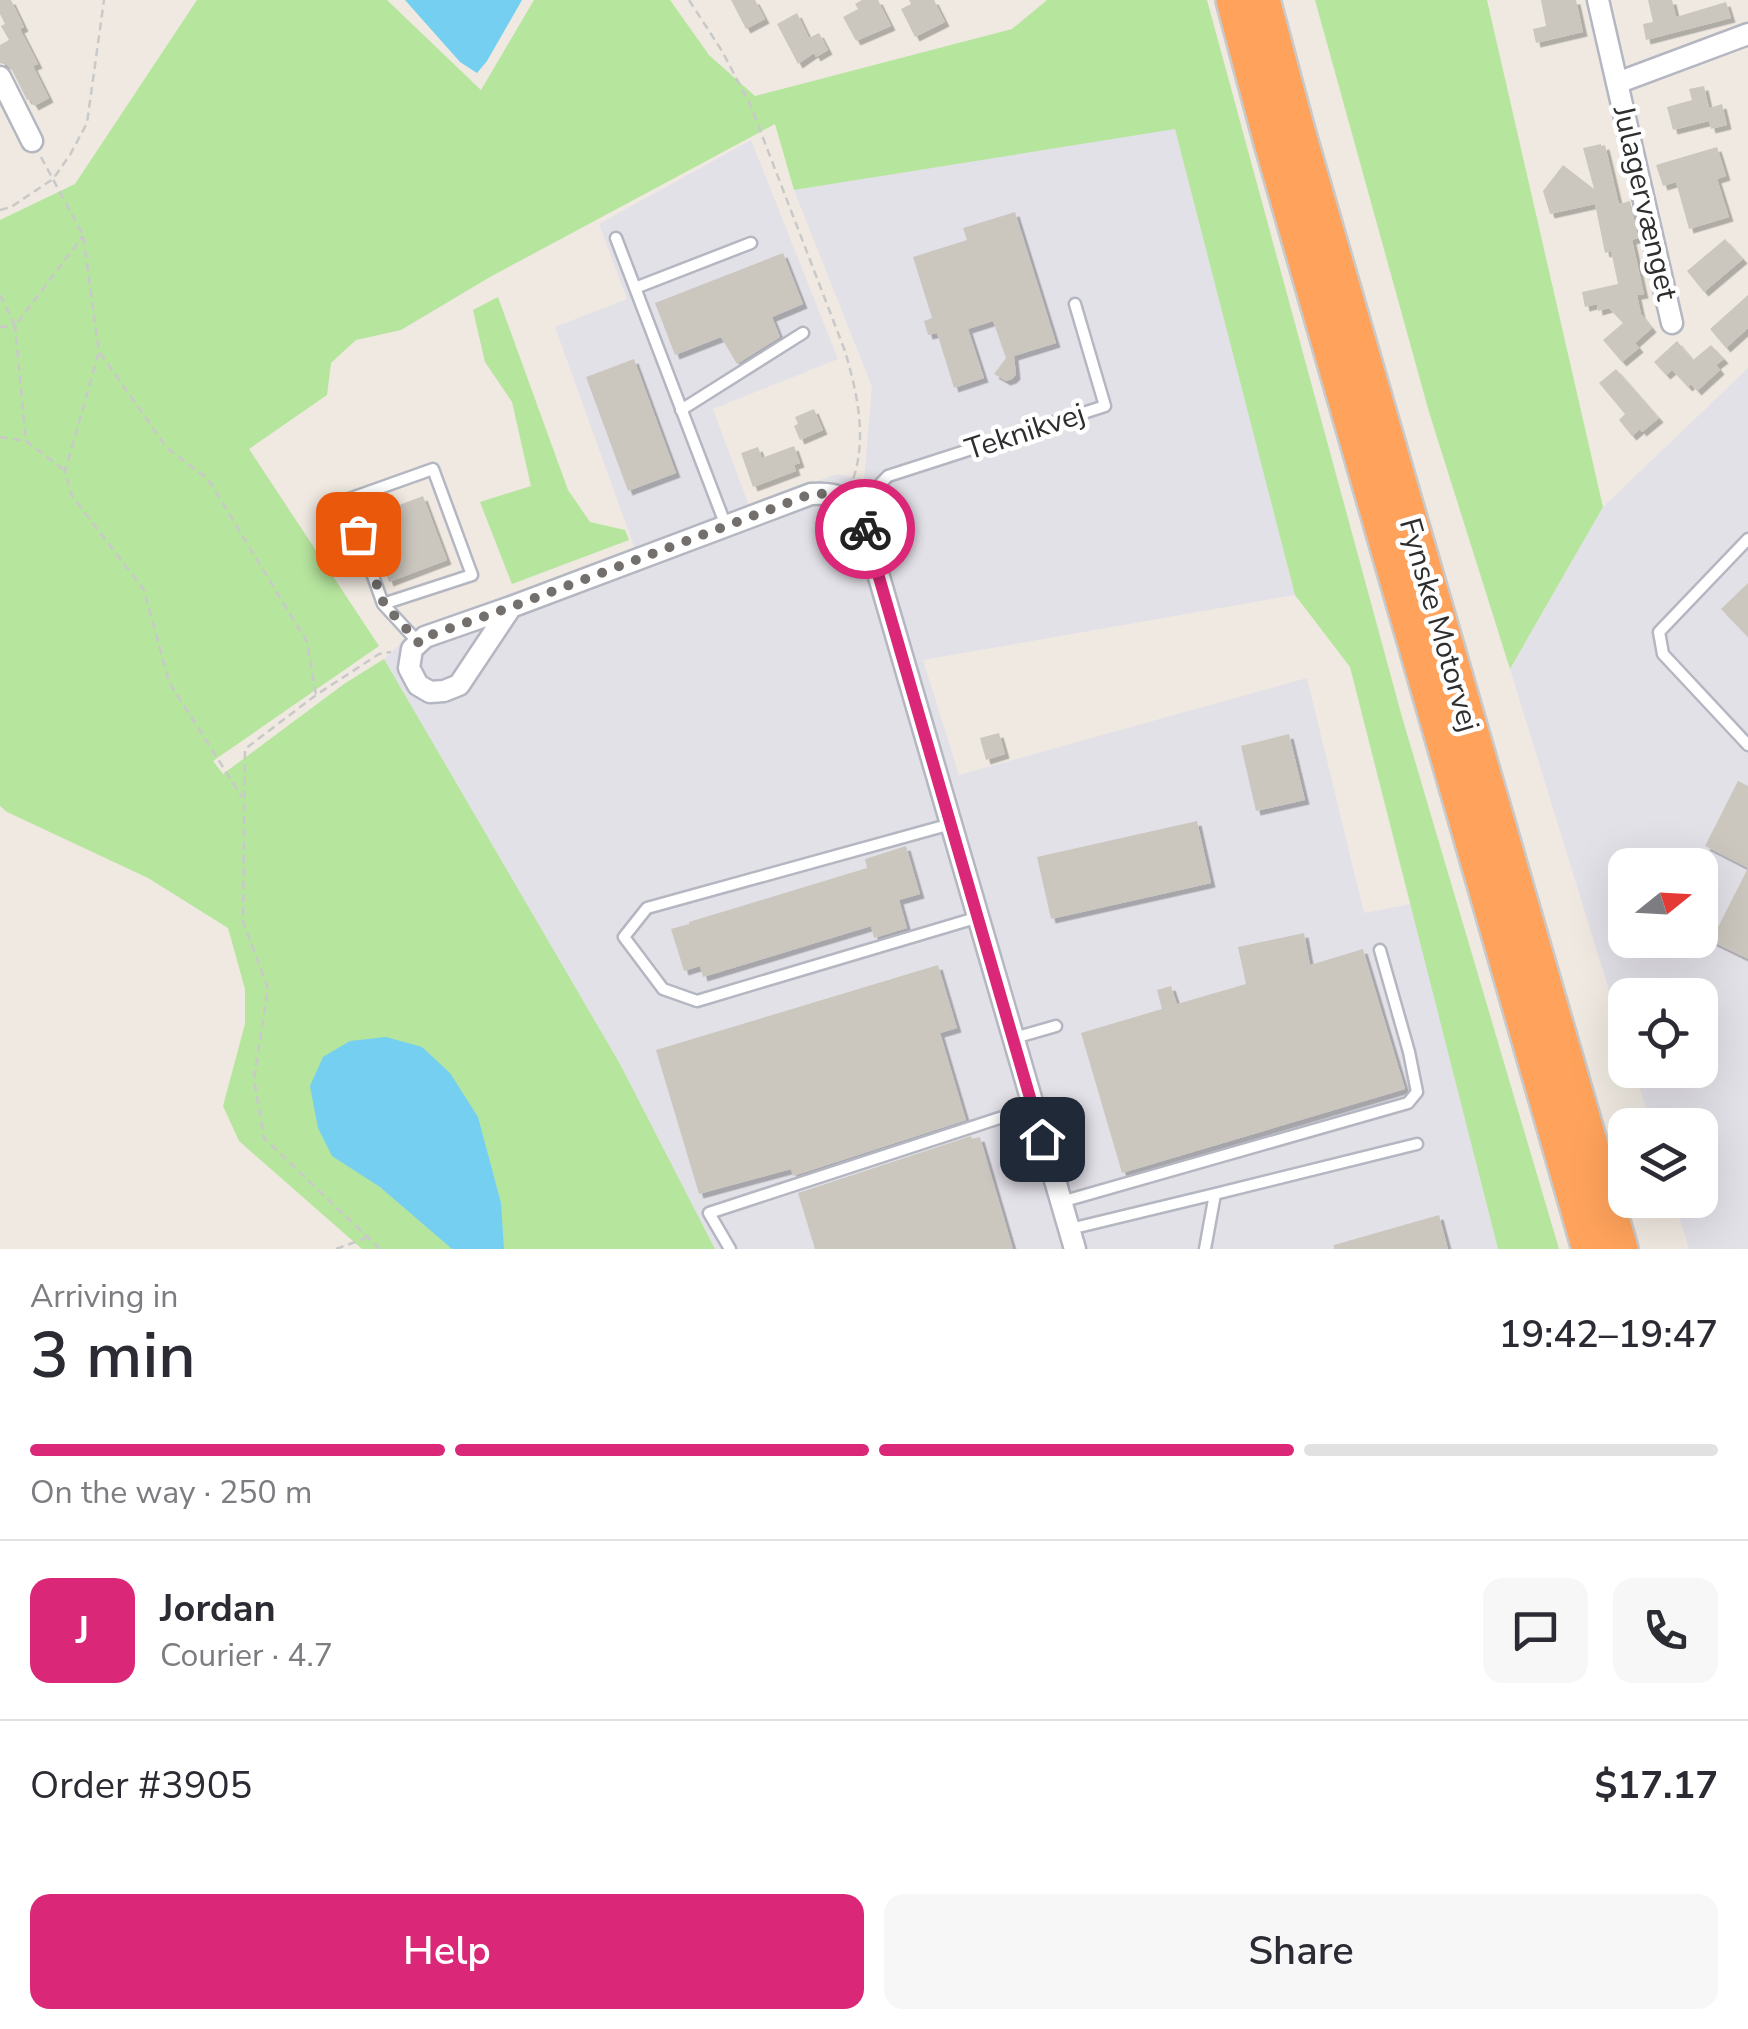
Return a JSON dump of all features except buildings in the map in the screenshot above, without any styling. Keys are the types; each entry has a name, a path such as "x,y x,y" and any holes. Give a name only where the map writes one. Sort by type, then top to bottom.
{"highway":[{"name":"Fynske Motorvej","path":"1234,0 1590,1249"},
{"name":"Fynske Motorvej","path":"1262,0 1620,1249"}],"street":[{"name":"Julagervænget","path":"1598,0 1672,323"},
{"name":"Julagervænget","path":"1617,83 1748,34"},
{"path":"0,78 32,141"},
{"path":"511,607 459,685 430,692 418,686 409,668 415,646 425,637 811,494 826,493 850,504 863,522 1072,1239"}],"lane":[{"path":"616,238 726,526"},
{"path":"635,288 751,242"},
{"name":"Teknikvej","path":"850,504 888,476 1105,406 1075,304"},
{"path":"681,410 803,333"},
{"path":"384,604 472,575 434,469 346,500 384,604 415,646"},
{"path":"1748,539 1659,632 1663,654 1748,745"},
{"path":"951,824 647,908 624,937 663,989 697,1001 979,917"},
{"path":"1061,1202 1408,1102 1417,1092 1380,950"},
{"path":"1014,1038 1056,1026"},
{"path":"730,1249 709,1214 1034,1107"},
{"path":"1072,1239 1215,1194 1416,1144"},
{"path":"1205,1249 1215,1194"}],"path":[{"path":"0,210 53,179 87,124 104,0"},
{"path":"689,0 750,104 846,351 856,390 860,442 850,504"},
{"path":"32,141 84,235 99,352 65,470 72,496 144,590 169,682 243,798"},
{"path":"0,327 15,326 84,235"},
{"path":"0,295 15,326 26,441"},
{"path":"99,352 167,448 208,478 307,642 316,695"},
{"path":"0,437 26,441 65,470"},
{"path":"380,1249 264,1138 254,1080 268,988 243,922 244,749 379,654 415,646"},
{"path":"336,1249 368,1238"}],"shaded area":[{"path":"1175,128 1295,595 923,660 959,775 1307,678 1364,913 1411,904 1498,1249 715,1249 620,1064 384,659 419,626 635,549 555,327 627,299 599,224 751,140 838,359 713,409 749,506 837,474 864,480 872,387 794,190"},
{"path":"1748,368 1748,1249 1689,1249 1680,1218 1718,1218 1718,1108 1646,1108 1640,1088 1718,1088 1718,978 1608,978 1608,987 1510,669 1603,507"}],"green space":[{"path":"197,0 387,0 481,90 534,0 670,0 709,55 755,96 1012,29 1047,0 1207,0 1402,717 1559,1249 1498,1249 1350,667 1295,595 1175,129 794,190 775,124 490,277 401,330 356,340 331,363 327,395 249,449 379,646 213,761 223,774 384,659 620,1064 715,1249 362,1249 239,1141 223,1106 245,1024 245,989 228,928 148,878 0,806 0,220 75,184"},
{"path":"1315,0 1487,0 1603,507 1510,669 1429,412"},
{"path":"498,297 568,490 590,522 625,530 629,540 512,584 480,502 531,486 512,402 485,362 473,310"}],"water":[{"path":"405,0 522,0 477,73 460,62"},
{"path":"386,1037 422,1047 450,1073 478,1117 501,1203 504,1249 452,1249 380,1187 332,1156 318,1128 310,1086 323,1057 350,1041"}],"way so far":[{"path":"358,534 384,604 419,643 459,624 811,494 845,498 865,529"}],"route":[{"path":"865,529 1042,1139"}]}
